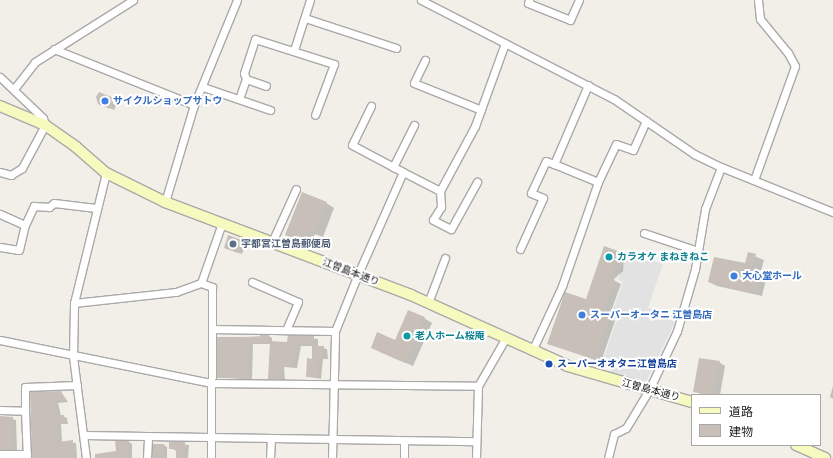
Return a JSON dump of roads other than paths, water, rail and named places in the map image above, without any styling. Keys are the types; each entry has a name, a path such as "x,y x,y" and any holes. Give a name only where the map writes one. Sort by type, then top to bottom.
{"street":[{"path":"14,89 26,70 54,49 133,0"},
{"path":"165,202 194,105 203,87 237,0"},
{"path":"294,50 310,0"},
{"path":"421,0 588,85 646,121 694,154 721,167 833,212"},
{"path":"529,0 528,3 570,20 578,0"},
{"path":"754,180 795,66 788,53 760,19 758,0"},
{"path":"305,18 396,48"},
{"path":"239,99 246,78 244,73 255,39 294,50 334,64 315,115"},
{"path":"477,182 451,229 433,220 441,207 440,191 481,110 505,43"},
{"path":"54,49 194,105"},
{"path":"425,60 414,83 481,110"},
{"path":"0,77 43,118 45,126 22,168 11,175 0,172"},
{"path":"246,78 266,86"},
{"path":"554,164 588,85"},
{"path":"203,87 270,110"},
{"name":"江曽島本通り","path":"0,106 45,126 76,147 106,173 165,202 358,274 428,303 532,351 583,371 691,402"},
{"path":"371,106 352,145 440,191"},
{"path":"532,351 562,286 598,182 616,144 633,150 646,121"},
{"path":"394,167 414,125"},
{"path":"520,249 543,198 530,193 546,160 598,182"},
{"path":"608,458 614,434 626,428 649,390 686,306 698,251 705,209 721,167"},
{"path":"332,458 335,331 358,274 403,172"},
{"path":"86,458 73,357 74,303 84,269 96,208 106,173"},
{"path":"272,242 296,189"},
{"path":"0,247 19,250 25,225 34,206 49,207 54,203 96,208"},
{"path":"0,214 25,225"},
{"path":"201,283 222,223"},
{"path":"644,233 698,251"},
{"path":"428,303 445,258"},
{"path":"252,282 298,302 286,330"},
{"path":"74,303 176,292 201,283 212,287 210,458"},
{"path":"212,329 335,331"},
{"path":"476,458 478,386 505,339"},
{"path":"0,340 73,357 212,384 478,386"},
{"path":"0,454 27,456 25,387 77,384"},
{"path":"0,410 25,411"},
{"path":"84,434 332,440 476,441"},
{"path":"147,458 148,436"},
{"path":"270,458 271,438"},
{"path":"404,441 404,458"},
{"path":"798,446 820,457"}],"place":[{"name":"サイクルショップサトウ","path":"105,101"},
{"name":"宇都宮江曽島郵便局","path":"233,244"},
{"name":"カラオケ まねきねこ","path":"609,257"},
{"name":"大心堂ホール","path":"734,276"},
{"name":"スーパーオータニ 江曽島店","path":"582,315"},
{"name":"老人ホーム桜庵","path":"407,336"},
{"name":"スーパーオオタニ江曽島店","path":"549,364"}]}
